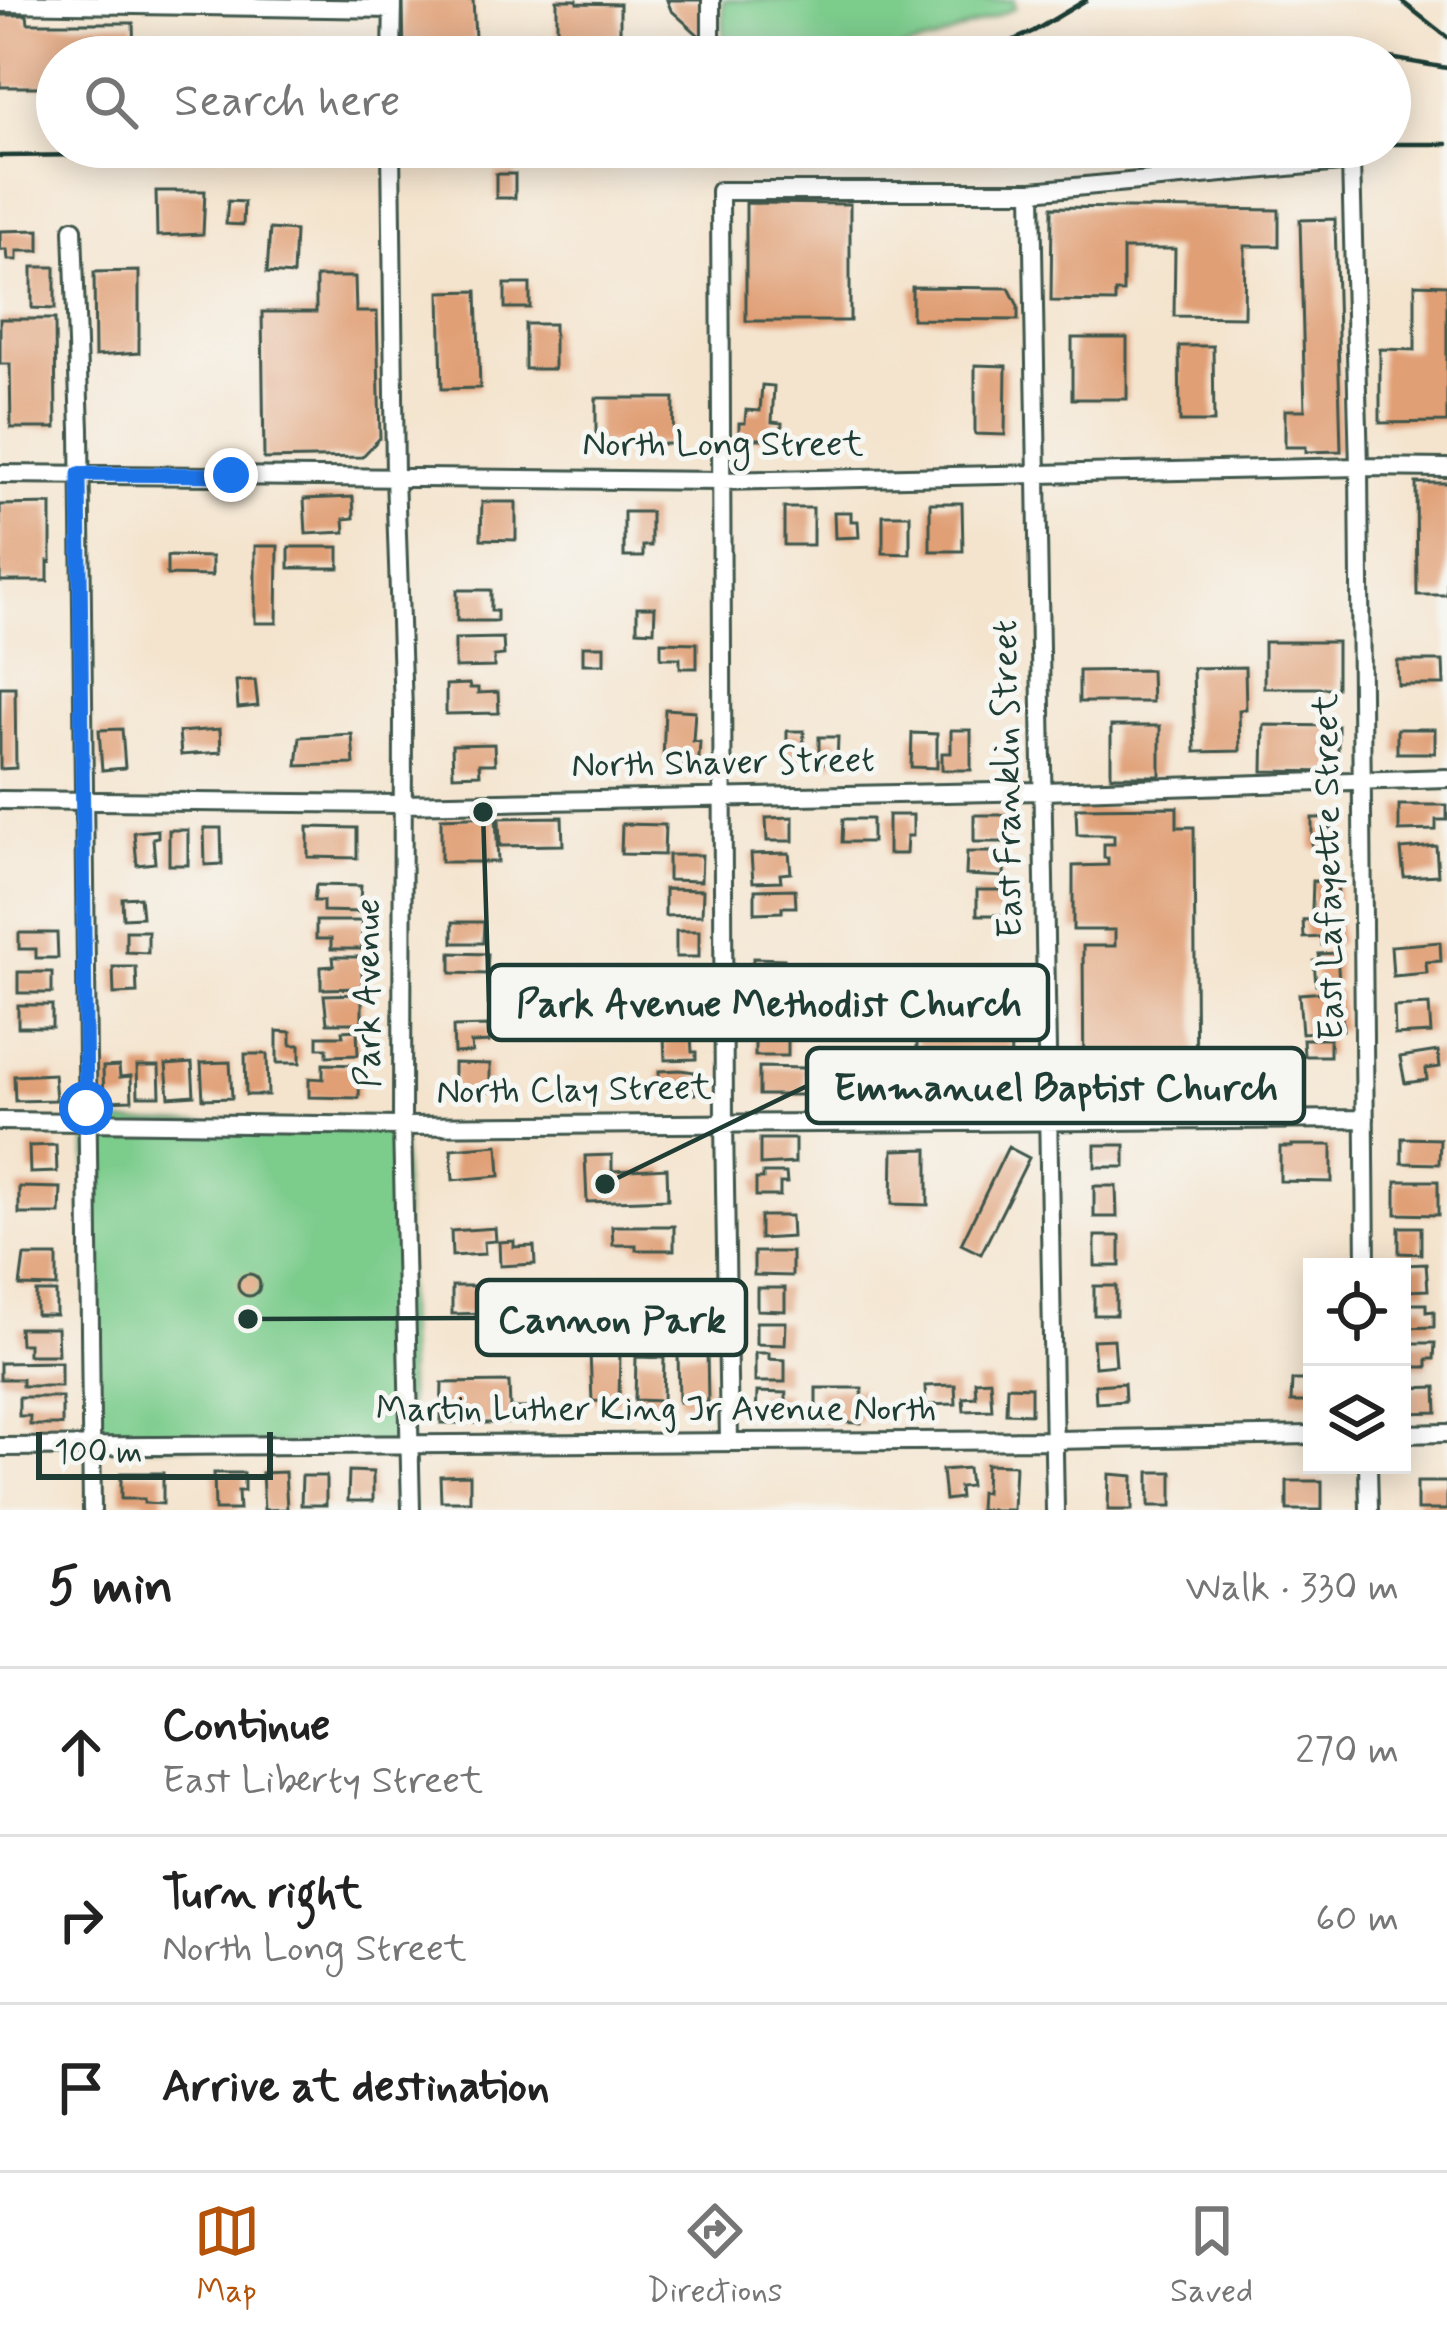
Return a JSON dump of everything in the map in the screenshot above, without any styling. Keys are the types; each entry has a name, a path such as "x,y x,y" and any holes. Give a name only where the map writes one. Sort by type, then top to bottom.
{"street":[{"path":"711,0 712,36"},
{"path":"0,3 393,4 392,36"},
{"name":"Park Avenue","path":"391,168 403,710 402,1126 411,1510"},
{"name":"East Lafayette Street","path":"1032,191 1277,168"},
{"name":"East Lafayette Street","path":"1351,168 1359,467 1366,1258"},
{"path":"729,1442 720,191 1032,191"},
{"name":"East Franklin Street","path":"1032,191 1055,1510"},
{"path":"73,229 80,430 92,1510"},
{"name":"North Long Street","path":"0,474 722,481 1447,468"},
{"name":"North Shaver Street","path":"0,800 402,804 1447,778"},
{"name":"North Clay Street","path":"0,1121 402,1126 1365,1119"},
{"path":"1411,1433 1447,1433"},
{"name":"Martin Luther King Jr Avenue North","path":"0,1447 1303,1435"},
{"path":"1369,1474 1369,1510"}],"green space":[{"path":"723,0 1014,0 1015,8 947,36 724,36"},
{"path":"86,1122 402,1126 409,1444 93,1446"}],"building":[{"path":"403,0 473,0 475,36 404,36"},
{"path":"557,0 620,4 620,36 557,36"},
{"path":"667,0 702,0 703,36 700,36 671,10"},
{"path":"0,15 27,15 28,23 133,23 133,36 36,36 36,87 0,87"},
{"path":"496,174 515,174 515,198 496,198"},
{"path":"156,191 205,191 203,234 157,236"},
{"path":"228,201 244,202 243,225 226,224"},
{"path":"746,203 850,204 850,321 746,321"},
{"path":"1052,207 1279,210 1279,246 1245,246 1244,317 1174,316 1175,249 1123,249 1123,292 1115,292 1115,302 1051,301"},
{"path":"1335,219 1341,451 1306,452 1306,447 1285,447 1285,410 1305,410 1300,220"},
{"path":"270,229 295,231 293,275 267,273"},
{"path":"39,230 39,251 17,251 17,260 8,260 7,250 0,250 0,231"},
{"path":"32,267 55,267 55,309 32,308"},
{"path":"139,271 139,353 95,356 94,272"},
{"path":"316,277 355,277 356,312 377,312 380,438 362,457 264,459 262,312 316,312"},
{"path":"505,284 530,284 530,308 505,308"},
{"path":"1415,284 1447,285 1447,422 1380,423 1380,349 1415,350"},
{"path":"912,287 1009,288 1018,306 1018,320 912,319"},
{"path":"477,291 480,388 442,389 440,292"},
{"path":"0,319 55,319 56,428 11,428 10,364 0,364"},
{"path":"525,324 554,324 554,369 525,369"},
{"path":"1072,338 1127,338 1127,399 1072,399"},
{"path":"1179,346 1213,346 1214,422 1180,422"},
{"path":"975,365 1006,366 1005,435 975,434"},
{"path":"762,385 774,386 772,422 782,423 781,440 739,438 739,423 745,423 746,410 760,411"},
{"path":"596,398 674,398 673,444 596,444"},
{"path":"1416,483 1447,483 1447,595 1417,595"},
{"path":"353,497 354,518 344,519 345,532 306,534 304,499"},
{"path":"482,502 516,502 516,540 481,539"},
{"path":"930,503 962,503 963,551 930,551"},
{"path":"51,504 48,581 0,581 0,505"},
{"path":"784,508 813,508 813,545 784,545"},
{"path":"624,512 651,512 651,546 643,546 643,557 624,557"},
{"path":"834,512 851,512 851,521 858,521 859,537 835,538"},
{"path":"883,515 910,515 910,554 883,553"},
{"path":"255,546 278,546 277,623 255,623"},
{"path":"289,547 339,547 339,568 289,568"},
{"path":"167,556 212,557 212,576 167,575"},
{"path":"457,590 491,590 491,611 497,611 497,621 457,621"},
{"path":"637,607 655,607 654,631 637,630"},
{"path":"503,638 504,655 494,656 494,667 455,668 455,639"},
{"path":"661,642 697,643 697,668 680,668 680,658 661,658"},
{"path":"1264,642 1337,642 1337,688 1264,688"},
{"path":"583,646 604,646 604,664 583,664"},
{"path":"1397,661 1443,661 1444,685 1398,685"},
{"path":"1245,667 1240,751 1195,752 1193,668"},
{"path":"1151,670 1152,702 1079,702 1079,671"},
{"path":"255,680 258,706 238,708 236,681"},
{"path":"469,684 478,693 498,692 499,713 446,714 446,685"},
{"path":"0,687 15,687 16,768 0,769"},
{"path":"665,709 695,711 698,771 682,770 682,762 663,761"},
{"path":"1264,725 1338,726 1338,772 1263,771"},
{"path":"1111,726 1160,726 1160,776 1111,776"},
{"path":"122,729 125,768 102,770 99,730"},
{"path":"220,729 221,752 181,755 179,732"},
{"path":"1397,729 1435,729 1435,753 1397,753"},
{"path":"951,730 971,730 971,770 942,770 942,753 951,753"},
{"path":"787,731 804,731 803,765 787,765"},
{"path":"912,733 937,734 937,768 911,767"},
{"path":"352,734 354,764 297,766 300,737"},
{"path":"819,737 838,737 837,763 819,763"},
{"path":"494,744 495,764 479,764 480,774 453,775 452,745"},
{"path":"1399,805 1447,805 1447,820 1436,820 1436,830 1399,831"},
{"path":"1177,807 1177,827 1194,827 1196,1098 1084,1098 1083,946 1115,946 1115,930 1073,930 1073,866 1108,865 1104,844 1114,844 1114,835 1077,835 1076,808"},
{"path":"888,815 913,815 913,836 907,836 906,854 888,854"},
{"path":"974,815 1007,815 1007,842 974,842"},
{"path":"496,816 498,862 441,862 441,818"},
{"path":"562,817 563,845 500,846 499,818"},
{"path":"793,817 793,841 767,841 766,818"},
{"path":"1312,818 1324,818 1324,828 1334,828 1334,850 1312,849"},
{"path":"843,819 872,819 872,842 842,842"},
{"path":"622,824 665,825 664,855 621,854"},
{"path":"308,827 357,828 357,858 308,857"},
{"path":"204,828 221,828 222,864 205,865"},
{"path":"158,830 158,837 153,838 155,863 137,865 134,832"},
{"path":"169,830 188,830 188,865 169,865"},
{"path":"1436,846 1438,875 1404,877 1401,849"},
{"path":"967,852 1005,852 1004,877 966,875"},
{"path":"789,853 791,873 780,874 781,881 753,882 751,854"},
{"path":"668,855 702,855 701,881 668,880"},
{"path":"1313,881 1338,882 1337,910 1312,909"},
{"path":"316,885 361,886 359,912 323,911 323,901 314,901"},
{"path":"665,889 703,890 702,915 665,916"},
{"path":"795,889 796,907 755,913 755,890"},
{"path":"977,890 1009,890 1009,915 977,915"},
{"path":"140,897 142,917 123,918 122,898"},
{"path":"1338,918 1340,944 1322,945 1322,937 1304,938 1303,920"},
{"path":"316,921 362,921 362,949 331,949 331,939 316,939"},
{"path":"453,922 484,922 483,943 453,943"},
{"path":"126,931 148,931 148,953 126,952"},
{"path":"676,931 699,931 699,957 676,957"},
{"path":"19,933 57,933 58,958 36,958 36,949 19,949"},
{"path":"1440,942 1441,961 1426,962 1427,973 1393,976 1391,946"},
{"path":"451,953 488,954 487,974 451,973"},
{"path":"1337,953 1339,983 1316,985 1314,961 1320,961 1319,954"},
{"path":"333,957 361,957 363,988 321,989 321,967 334,966"},
{"path":"753,958 784,959 784,984 752,983"},
{"path":"113,967 136,967 137,993 114,994"},
{"path":"18,972 52,972 52,993 18,993"},
{"path":"1340,991 1343,1030 1302,1033 1299,994"},
{"path":"362,994 362,1023 327,1023 324,995"},
{"path":"18,1005 52,1005 52,1027 18,1027"},
{"path":"1429,1005 1431,1033 1395,1035 1394,1007"},
{"path":"488,1026 489,1042 471,1043 472,1052 454,1053 453,1027"},
{"path":"357,1030 358,1055 327,1056 327,1048 318,1048 318,1036 343,1036 342,1031"},
{"path":"277,1031 291,1032 291,1045 300,1045 300,1063 277,1063"},
{"path":"755,1033 788,1033 788,1056 755,1056"},
{"path":"917,1034 1011,1035 1010,1103 955,1103 955,1067 917,1066"},
{"path":"664,1036 691,1036 696,1059 665,1060"},
{"path":"1303,1039 1330,1039 1330,1056 1304,1056"},
{"path":"1438,1051 1440,1067 1426,1069 1427,1080 1405,1083 1400,1057"},
{"path":"245,1054 267,1054 268,1095 246,1095"},
{"path":"230,1062 232,1098 203,1099 201,1063"},
{"path":"192,1063 194,1095 169,1097 166,1065"},
{"path":"454,1063 490,1064 490,1092 454,1092"},
{"path":"323,1064 360,1065 359,1098 309,1097 309,1078 323,1079"},
{"path":"119,1066 120,1077 131,1076 132,1100 104,1101 103,1067"},
{"path":"137,1066 159,1066 160,1096 138,1096"},
{"path":"759,1067 804,1068 804,1095 759,1095"},
{"path":"659,1071 695,1072 695,1094 659,1094"},
{"path":"54,1074 56,1100 15,1101 14,1076"},
{"path":"1402,1138 1440,1139 1439,1164 1402,1163"},
{"path":"760,1139 795,1139 795,1163 760,1165"},
{"path":"56,1145 57,1172 30,1173 29,1146"},
{"path":"498,1145 500,1176 453,1180 451,1149"},
{"path":"1095,1145 1125,1145 1125,1167 1095,1167"},
{"path":"1332,1145 1332,1182 1280,1181 1280,1147"},
{"path":"1008,1147 1029,1158 981,1254 961,1244"},
{"path":"928,1149 928,1205 892,1204 893,1150"},
{"path":"612,1155 612,1171 667,1168 668,1199 587,1202 585,1156"},
{"path":"763,1173 786,1173 780,1196 756,1196 756,1179 763,1179"},
{"path":"1396,1181 1438,1181 1438,1215 1396,1214"},
{"path":"1094,1186 1116,1186 1117,1217 1094,1217"},
{"path":"19,1187 61,1188 60,1214 19,1214"},
{"path":"760,1216 791,1216 792,1237 760,1239"},
{"path":"612,1226 674,1226 674,1250 613,1245"},
{"path":"1399,1227 1421,1227 1421,1254 1399,1253"},
{"path":"495,1228 496,1241 484,1242 485,1254 452,1256 451,1231"},
{"path":"1095,1236 1120,1236 1120,1266 1095,1266"},
{"path":"514,1241 514,1247 534,1246 535,1264 500,1266 499,1242"},
{"path":"754,1252 792,1252 792,1276 754,1275"},
{"path":"24,1256 57,1256 57,1287 20,1286"},
{"path":"1426,1264 1428,1290 1411,1291 1411,1265"},
{"path":"249,1274 260,1285 249,1296 238,1285"},
{"path":"452,1286 486,1286 485,1313 452,1314"},
{"path":"1094,1286 1116,1286 1116,1315 1094,1315"},
{"path":"757,1288 785,1288 785,1311 757,1310"},
{"path":"36,1292 56,1292 56,1315 36,1315"},
{"path":"1411,1304 1426,1304 1426,1312 1434,1311 1434,1327 1411,1328"},
{"path":"756,1322 786,1322 785,1345 756,1344"},
{"path":"19,1328 57,1328 58,1355 28,1355 28,1344 20,1344"},
{"path":"1114,1339 1116,1365 1095,1367 1093,1340"},
{"path":"1411,1343 1435,1343 1434,1359 1427,1359 1427,1367 1411,1367"},
{"path":"678,1352 707,1352 708,1402 679,1402"},
{"path":"590,1353 620,1353 619,1402 592,1401"},
{"path":"755,1353 785,1360 785,1382 755,1382"},
{"path":"636,1357 664,1358 663,1401 635,1400"},
{"path":"61,1362 61,1386 22,1386 22,1379 0,1379 0,1363"},
{"path":"990,1380 992,1410 964,1411 963,1398 976,1397 975,1381"},
{"path":"1292,1380 1303,1380 1303,1402 1291,1402"},
{"path":"509,1382 510,1408 532,1408 532,1423 441,1423 442,1383"},
{"path":"1124,1383 1125,1401 1096,1403 1095,1385"},
{"path":"955,1385 956,1404 926,1405 925,1386"},
{"path":"1007,1386 1031,1387 1031,1414 1006,1413"},
{"path":"1436,1387 1437,1412 1411,1413 1411,1388"},
{"path":"816,1388 862,1388 861,1423 816,1422"},
{"path":"757,1392 786,1393 786,1410 772,1409 772,1418 756,1417"},
{"path":"19,1397 62,1397 62,1425 30,1425 30,1416 19,1416"},
{"path":"986,1464 1015,1465 1013,1510 979,1510"},
{"path":"968,1468 970,1486 959,1487 960,1498 945,1500 942,1470"},
{"path":"349,1471 373,1472 373,1501 348,1501"},
{"path":"285,1472 287,1509 264,1510 262,1473"},
{"path":"1149,1472 1172,1472 1172,1506 1149,1506"},
{"path":"121,1473 163,1473 163,1504 121,1499"},
{"path":"214,1473 244,1473 239,1510 215,1510"},
{"path":"1109,1474 1133,1476 1132,1510 1108,1510"},
{"path":"470,1475 470,1501 441,1501 440,1476"},
{"path":"302,1476 326,1476 326,1505 301,1505"},
{"path":"1287,1481 1322,1481 1322,1510 1287,1510"},
{"path":"1417,1482 1447,1482 1447,1510 1417,1510"}],"railway":[{"path":"1023,36 1086,0"},
{"path":"1400,0 1447,37"},
{"path":"1411,62 1447,68"},
{"path":"1411,144 1447,144"},
{"path":"0,156 36,156"}],"place":[{"name":"Park Avenue Methodist Church","path":"483,812"},
{"name":"Emmanuel Baptist Church","path":"605,1184"},
{"name":"Cannon Park","path":"248,1319"}],"route":[{"path":"86,1108 79,474 231,475"}]}
